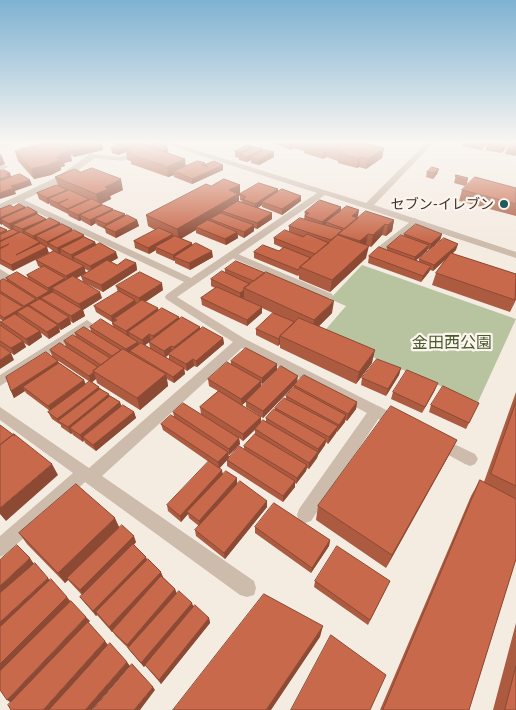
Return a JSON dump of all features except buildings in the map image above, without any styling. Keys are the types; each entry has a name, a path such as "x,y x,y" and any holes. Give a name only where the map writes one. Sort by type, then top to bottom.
{"street":[{"path":"0,207 69,174"},
{"path":"264,174 516,255"},
{"path":"368,206 399,174"},
{"path":"324,192 170,297 241,342 410,428"},
{"path":"18,200 192,282"},
{"path":"380,250 415,222"},
{"path":"233,255 328,296"},
{"path":"0,272 8,277 0,282"},
{"path":"0,381 87,324"},
{"path":"0,548 241,342"},
{"path":"304,514 376,411"},
{"path":"0,413 247,588"},
{"path":"428,437 470,459"}],"green space":[{"name":"金田西公園","path":"362,265 516,319 478,402 321,335 346,306 330,299"}],"place":[{"name":"セブン-イレブン","path":"504,204"}]}
